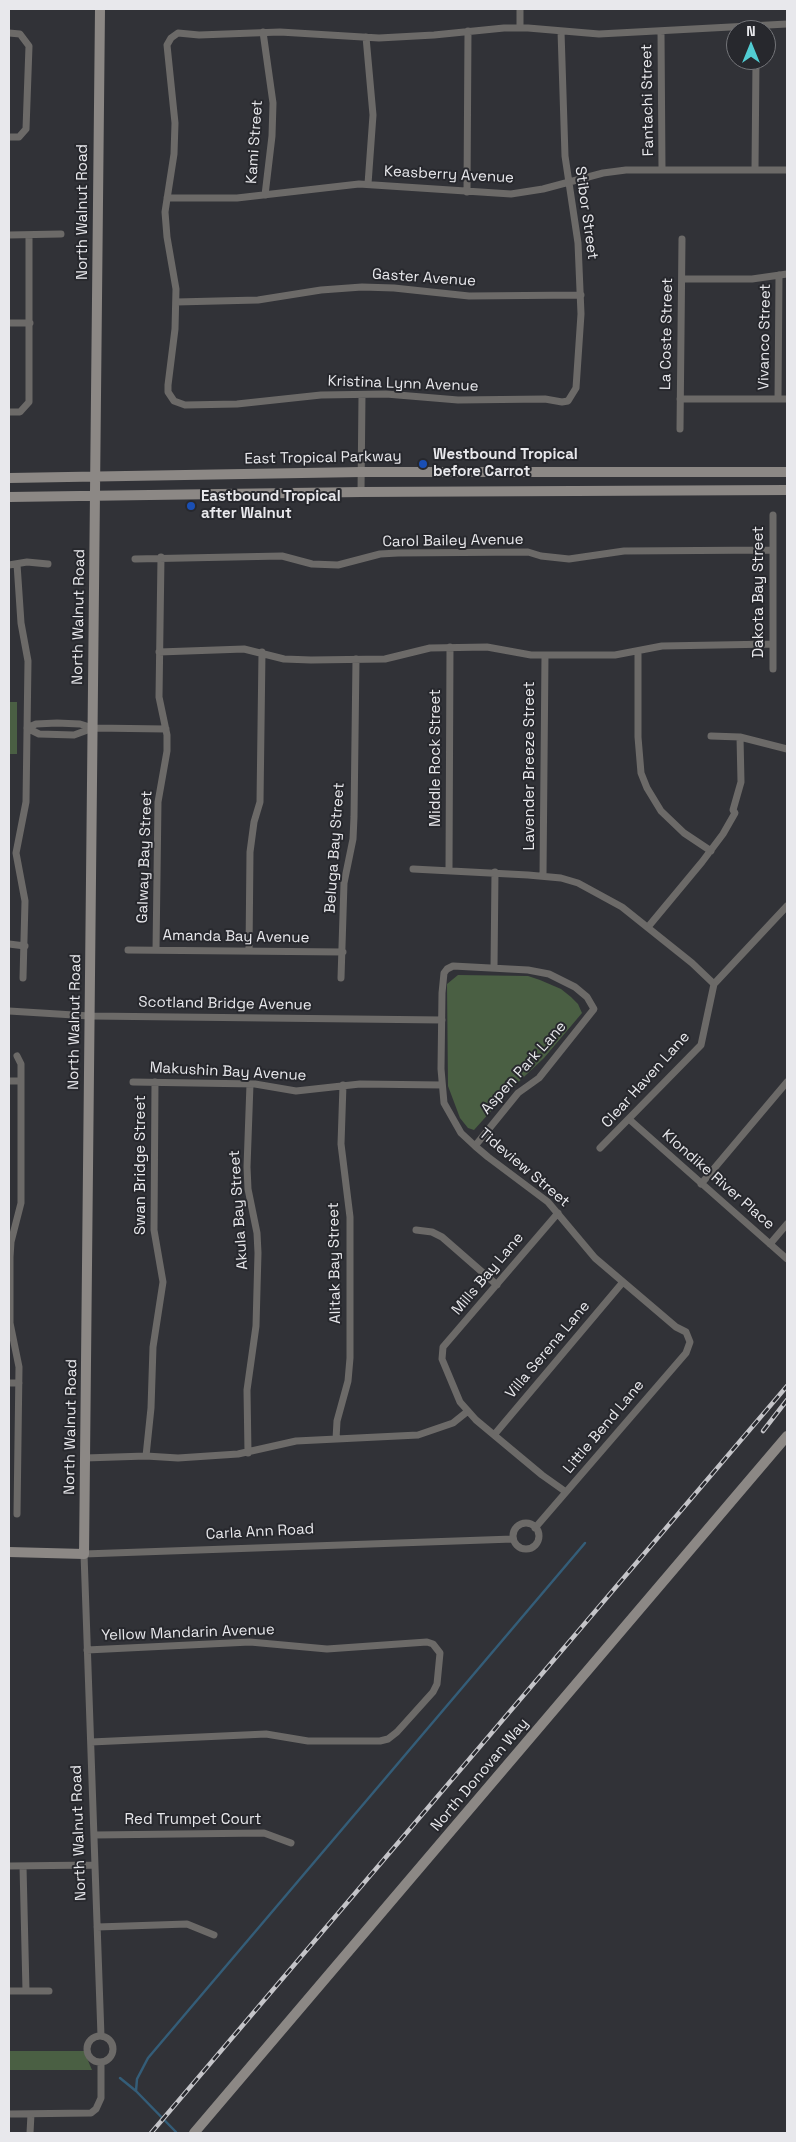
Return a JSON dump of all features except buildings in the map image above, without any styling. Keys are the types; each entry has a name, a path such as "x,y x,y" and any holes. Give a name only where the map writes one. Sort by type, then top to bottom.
{"street":[{"name":"North Walnut Road","path":"31,2114 82,2114 91,2112 99,2104 101,2062 109,2058 113,2049 110,2041 101,2036 84,1554 100,9"},
{"path":"520,9 520,28"},
{"path":"176,302 176,283 167,237 167,198 175,138 167,52 171,38 182,32 199,36 263,32 366,37 414,37 520,28 599,34 726,29"},
{"path":"467,192 468,31"},
{"name":"Stibor Street","path":"561,31 564,135 568,182 578,243 581,295 576,388 571,397"},
{"path":"9,33 16,32 23,37 29,46 27,123 22,135 9,137"},
{"name":"Kami Street","path":"263,32 273,103 272,136 264,195"},
{"name":"Fantachi Street","path":"661,32 662,169"},
{"path":"366,37 373,115 368,184"},
{"path":"755,169 756,70"},
{"name":"Keasberry Avenue","path":"167,198 237,198 342,185 368,184 511,194 528,193 603,173 662,169 714,171 787,170"},
{"path":"9,235 61,234"},
{"path":"9,412 20,412 29,402 29,235"},
{"name":"La Coste Street","path":"680,429 682,239"},
{"path":"682,279 752,280 787,274"},
{"name":"Vivanco Street","path":"778,399 779,275"},
{"name":"Gaster Avenue","path":"176,302 258,300 321,290 362,287 394,288 469,296 581,295"},
{"name":"Kristina Lynn Avenue","path":"176,302 168,392 174,401 185,405 237,404 322,395 386,394 458,400 545,399 562,402 571,397"},
{"path":"9,323 30,323"},
{"path":"361,492 362,395"},
{"path":"680,399 787,399"},
{"name":"East Tropical Parkway","path":"9,478 361,472 787,472"},
{"path":"9,497 361,492 787,490"},
{"name":"Dakota Bay Street","path":"773,515 773,669"},
{"name":"Carol Bailey Avenue","path":"135,559 282,556 312,564 338,565 398,553 528,552 548,558 569,559 624,551 773,550"},
{"name":"Galway Bay Street","path":"156,950 158,802 167,751 166,729 159,697 161,557"},
{"path":"17,564 21,623 28,655 26,802 16,853 26,901 23,978"},
{"path":"9,565 48,564"},
{"path":"159,652 244,649 293,660 385,659 418,650 450,647 487,647 519,655 614,655 662,646 773,644"},
{"name":"Middle Rock Street","path":"449,870 450,647"},
{"path":"638,651 638,737 641,774 661,811 684,833 711,851"},
{"path":"249,951 250,852 252,830 260,802 262,652"},
{"name":"Lavender Breeze Street","path":"543,876 545,655"},
{"name":"Beluga Bay Street","path":"341,978 344,883 353,839 356,659"},
{"path":"27,728 36,724 57,723 80,724 93,728 166,729"},
{"path":"27,728 38,734 74,735 93,728"},
{"path":"711,736 740,737 787,750"},
{"path":"648,927 711,851 734,813 733,810 741,782 740,737"},
{"path":"413,869 543,876 578,883 602,894 648,927 714,984 787,906"},
{"path":"494,968 495,872"},
{"path":"9,944 25,946"},
{"name":"Amanda Bay Avenue","path":"128,950 343,952"},
{"name":"Tideview Street","path":"494,968 453,966 444,973 442,1085 444,1103 452,1119 461,1133 475,1146 558,1213 582,1244 623,1282 676,1327 686,1332 690,1342"},
{"name":"Aspen Park Lane","path":"475,1146 518,1093 539,1078 594,1009 587,997 562,980 528,970 494,968"},
{"name":"Clear Haven Lane","path":"600,1148 630,1120 701,1045 714,984"},
{"name":"Scotland Bridge Avenue","path":"9,1011 90,1016 442,1020"},
{"path":"17,1056 21,1064 21,1203 11,1242 10,1258 10,1323 18,1355 19,1383 17,1514"},
{"path":"9,1080 21,1081"},
{"name":"Makushin Bay Avenue","path":"133,1082 250,1084 296,1091 343,1085 442,1085"},
{"name":"Swan Bridge Street","path":"146,1456 151,1408 153,1347 163,1282 154,1230 155,1082"},
{"path":"701,1184 787,1082"},
{"name":"Akula Bay Street","path":"248,1453 247,1390 256,1326 258,1253 257,1233 248,1189 250,1084"},
{"name":"Alitak Bay Street","path":"336,1439 337,1421 348,1381 350,1358 350,1217 341,1144 343,1085"},
{"name":"Klondike River Place","path":"630,1120 787,1259"},
{"name":"Mills Bay Lane","path":"468,1412 460,1402 444,1368 443,1347 558,1213"},
{"path":"770,1244 787,1224"},
{"path":"416,1230 432,1232 442,1237 497,1285"},
{"name":"Villa Serena Lane","path":"494,1435 623,1282"},
{"name":"Little Bend Lane","path":"535,1528 686,1353 690,1342"},
{"path":"9,1383 19,1383"},
{"path":"85,1458 146,1456 178,1458 248,1453 296,1441 418,1436 453,1423 468,1412 542,1475 566,1492"},
{"name":"North Donovan Way","path":"194,2133 787,1436"},
{"path":"9,1484 18,1484"},
{"path":"513,1539 514,1530 520,1525 528,1524 535,1528"},
{"name":"Carla Ann Road","path":"9,1552 84,1554 513,1539 521,1548 534,1547 538,1540 535,1528"},
{"name":"Yellow Mandarin Avenue","path":"87,1650 250,1642 327,1648 427,1642 433,1644 440,1653 437,1684 433,1692 397,1732 388,1739 380,1741 308,1741 266,1734 90,1742"},
{"name":"Red Trumpet Court","path":"94,1835 264,1832 291,1843"},
{"path":"9,1866 95,1865"},
{"path":"23,1866 26,1991"},
{"path":"97,1927 187,1924 214,1934"},
{"path":"9,1991 49,1991"},
{"path":"101,2036 90,2042 88,2051 92,2059 101,2062"},
{"path":"9,2114 31,2114 30,2133"}],"green space":[{"path":"9,702 17,702 17,754 9,754"},
{"path":"458,975 528,976 561,989 578,1004 582,1013 544,1058 509,1091 474,1130 468,1128 460,1118 448,1086 447,984"},
{"path":"9,2051 84,2051 92,2070 9,2070"}],"waterway":[{"path":"176,2132 136,2091 137,2079 148,2058 585,1543"},
{"path":"120,2078 136,2091"}],"railway":[{"path":"151,2133 787,1386"},
{"path":"763,1431 787,1400"}],"place":[{"name":"Westbound Tropical before Carrot","path":"423,464"},
{"name":"Eastbound Tropical after Walnut","path":"191,506"}]}
